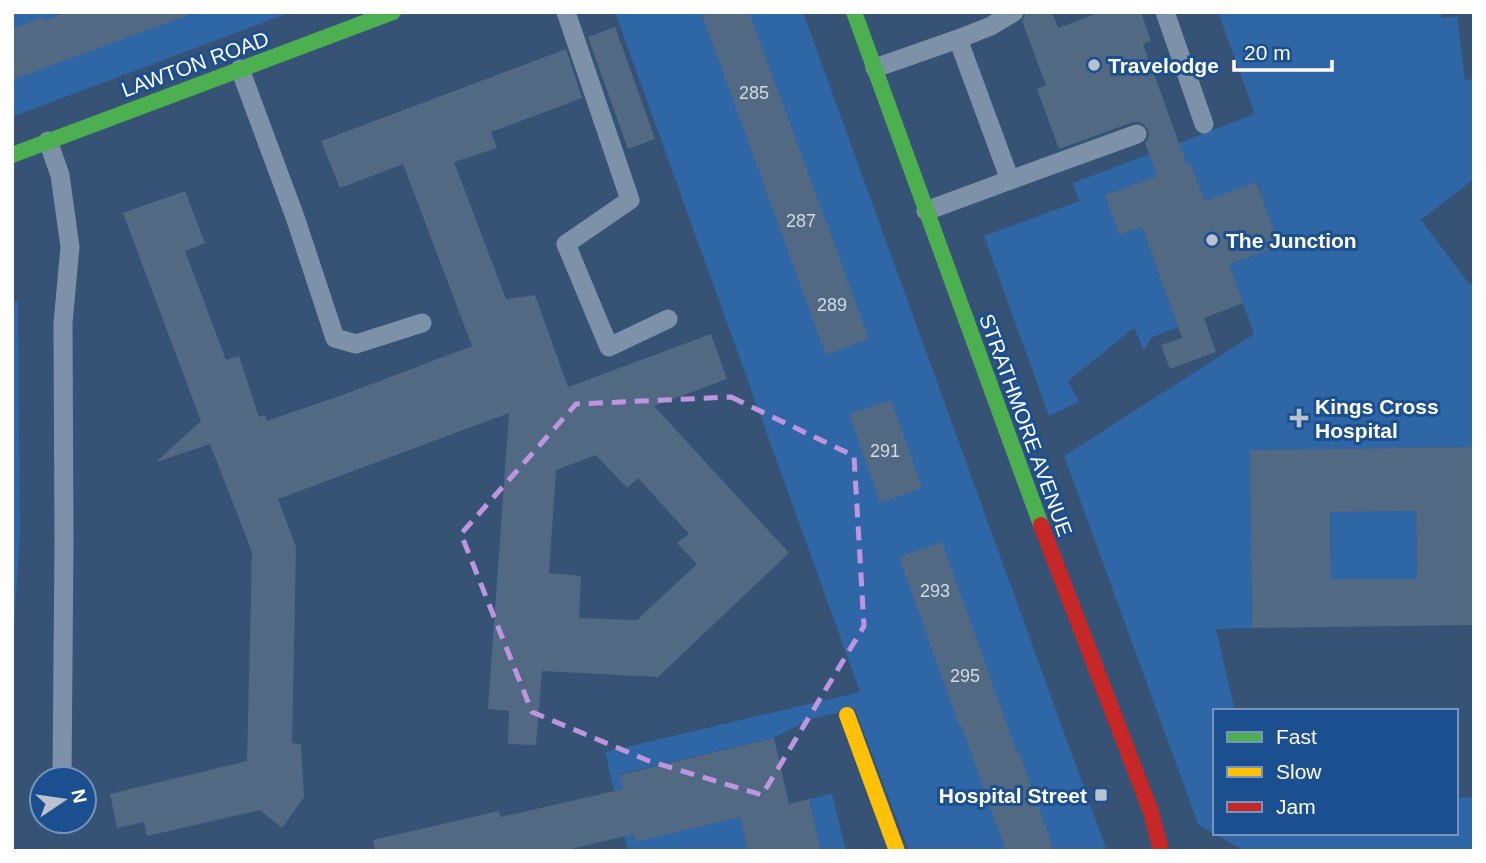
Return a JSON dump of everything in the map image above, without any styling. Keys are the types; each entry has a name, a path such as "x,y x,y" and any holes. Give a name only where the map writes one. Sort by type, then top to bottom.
{"street":[{"name":"LAWTON ROAD","path":"12,155 393,12"},
{"name":"STRATHMORE AVENUE","path":"854,12 1050,550 1151,812 1161,851"},
{"path":"846,715 897,851"}],"lane":[{"path":"566,12 630,200 566,244 609,347 668,319"},
{"path":"875,68 991,26 1014,12"},
{"path":"1165,12 1204,124"},
{"path":"958,39 1010,180"},
{"path":"240,69 295,217 334,338 356,344 422,323"},
{"path":"926,211 1137,134"},
{"path":"48,141 61,175 70,247 63,323 62,765"}],"highlighted area":[{"path":"731,397 854,456 864,626 762,795 649,761 532,712 461,534 576,404"}],"shaded area":[{"path":"12,12 291,12 12,117"},
{"path":"615,12 803,12 1107,851 909,851 855,709 810,719 774,738 620,774 635,841 740,817 748,851 628,851 605,752 860,692"},
{"name":"Kings Cross Hospital","path":"1218,12 1441,12 1442,18 1457,16 1465,80 1474,79 1474,179 1421,220 1470,285 1474,282 1474,447 1250,450 1252,628 1216,629 1235,709 1213,709 1213,833 1198,824 1064,456 1254,334 1229,264 1279,246 1257,183 1205,201 1191,164 1105,195 1119,235 1142,227 1178,327 1151,338 1144,351 1134,328 1068,381 1079,402 1049,416 984,236 1079,201 1073,183 1255,114"},
{"path":"12,301 18,301 20,534 12,658"},
{"path":"1416,511 1417,579 1331,579 1330,512"},
{"path":"832,794 846,851 821,851 809,799"},
{"name":"Kings Cross Hospital","path":"1474,797 1474,849 1245,851 1217,835 1458,835 1458,798"}],"building":[{"path":"67,12 188,12 188,15 12,80 12,29 43,17 44,21"},
{"path":"701,12 749,12 869,339 826,355"},
{"path":"1026,12 1052,12 1058,28 1101,12 1141,12 1151,41 1143,44 1187,165 1191,164 1205,201 1256,182 1280,246 1229,264 1243,303 1204,318 1216,352 1170,369 1161,345 1182,338 1142,227 1119,235 1105,195 1157,176 1145,143 1149,137 1148,129 1140,122 1133,122 1059,149 1037,89 1046,85 1022,21"},
{"path":"615,27 655,139 628,149 588,37"},
{"path":"566,49 582,98 491,132 497,148 454,162 506,299 535,295 568,387 711,334 727,379 654,406 789,553 658,677 542,671 536,745 508,744 509,711 488,709 509,413 278,499 296,547 292,743 301,744 304,797 282,828 260,810 147,836 144,822 117,828 110,794 247,761 252,552 210,444 156,462 201,421 123,213 185,191 205,243 185,251 226,360 239,356 259,417 265,415 267,421 472,346 403,164 340,188 321,141","holes":["596,455 627,488 638,478 689,534 677,543 697,564 637,620 579,618 581,576 549,573 556,470"]},
{"path":"891,400 922,488 880,503 849,414"},
{"path":"1474,447 1474,625 1252,628 1250,450","holes":["1416,511 1417,579 1331,579 1330,512"]},
{"path":"942,542 1054,851 1006,851 959,725 899,557"},
{"path":"774,738 789,804 809,799 821,851 748,851 740,817 635,842 634,834 563,851 375,851 373,840 499,811 501,817 623,789 619,775"}],"traffic: fast":[{"path":"12,155 393,12"},
{"path":"854,12 1041,525"}],"traffic: slow":[{"path":"847,715 897,851"}],"traffic: jam":[{"path":"1041,525 1151,812 1161,851"}],"place":[{"name":"Travelodge","path":"1094,65"},
{"name":"The Junction","path":"1212,240"},
{"name":"Kings Cross Hospital","path":"1299,418"},
{"name":"Hospital Street","path":"1101,795"}]}
